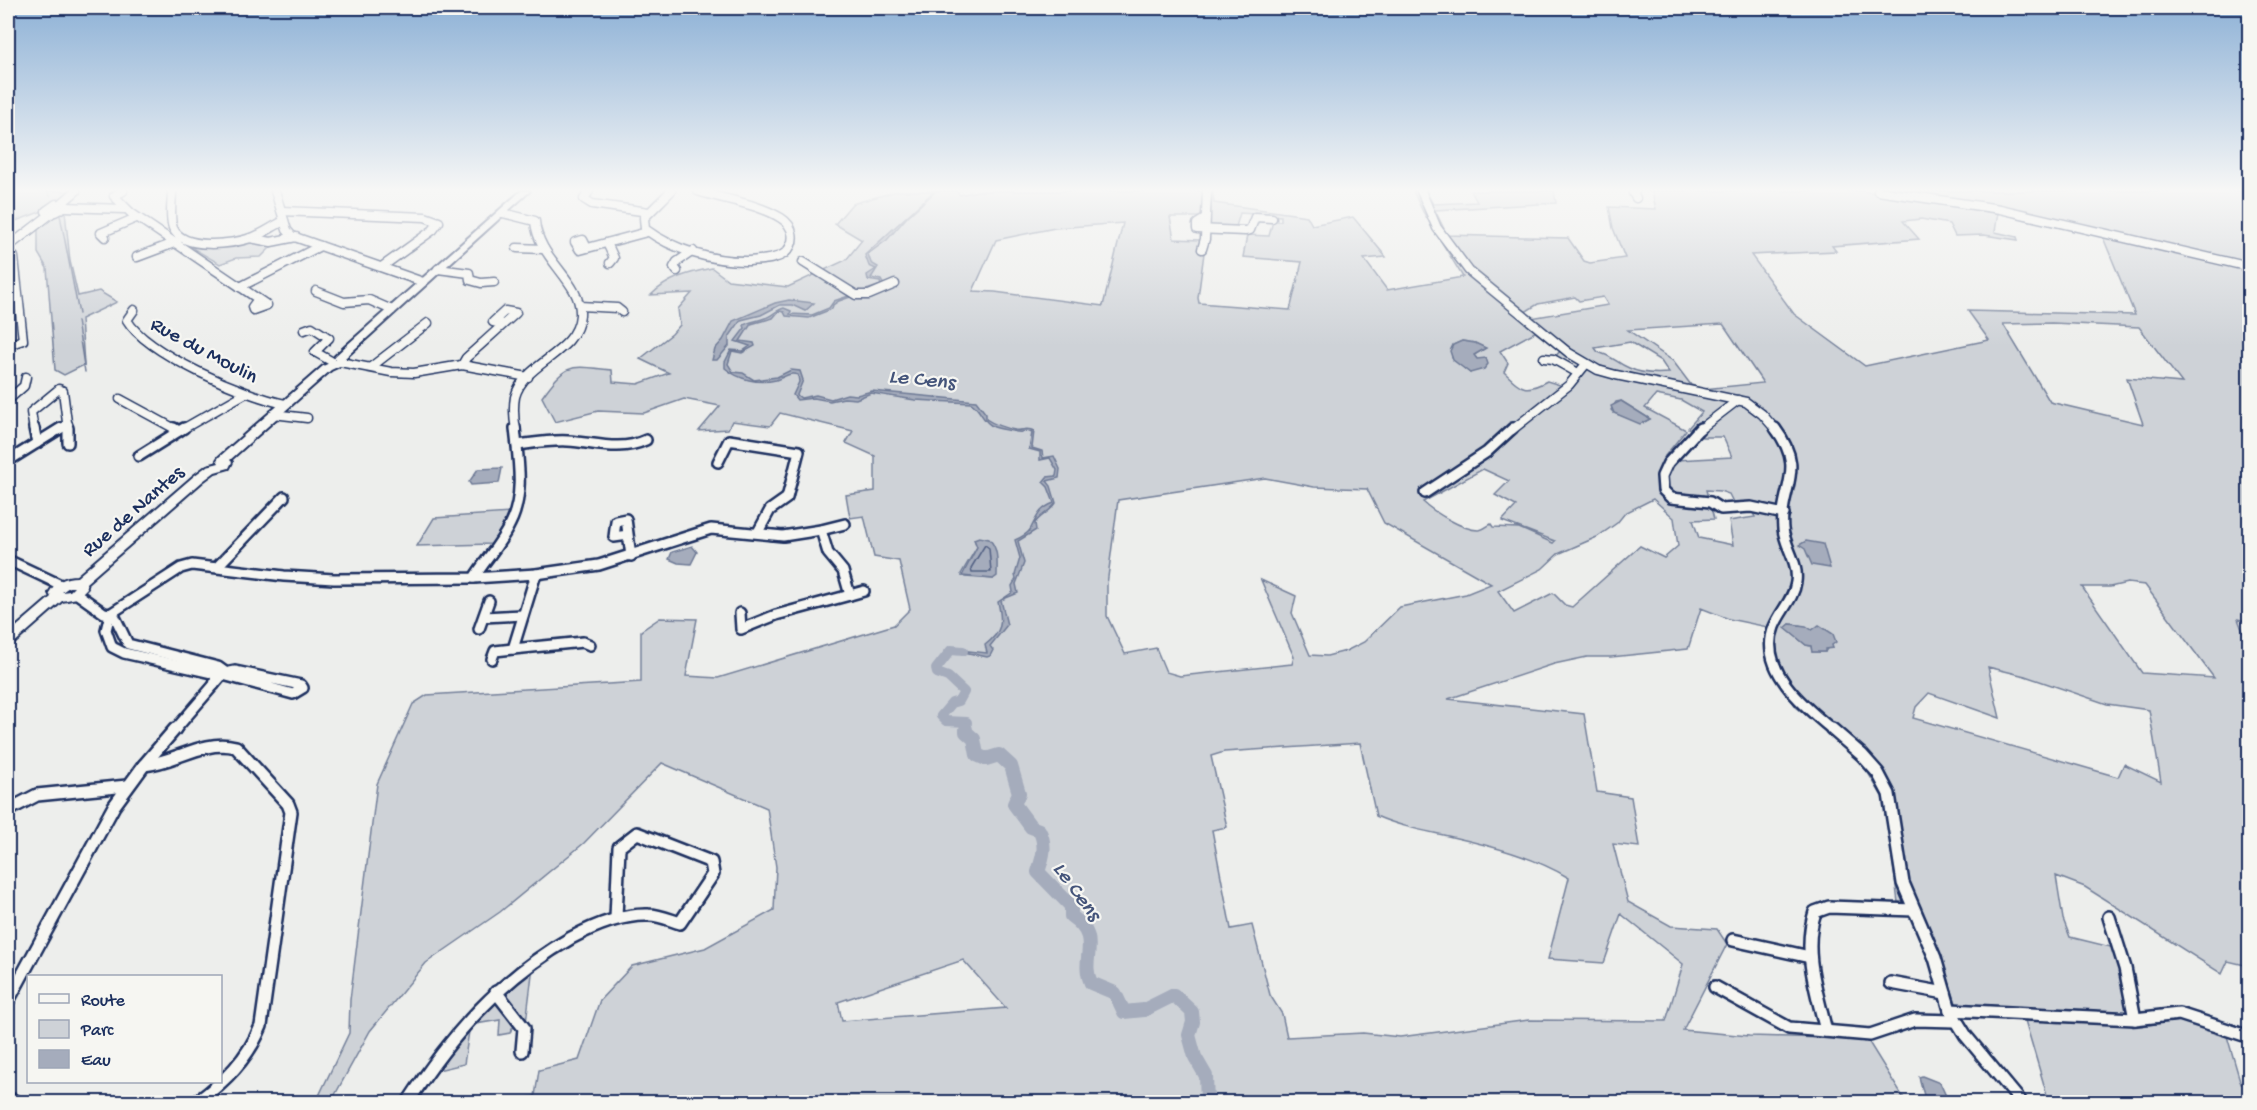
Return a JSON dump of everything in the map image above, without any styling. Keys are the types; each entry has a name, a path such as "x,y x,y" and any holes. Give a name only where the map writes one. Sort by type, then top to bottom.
{"main road":[{"path":"273,414 468,243"},
{"name":"Rue de Nantes","path":"78,587 211,469 225,465 226,462 223,459 273,414"},
{"path":"8,641 60,591 78,587"}],"street":[{"path":"137,257 173,243 258,299"},
{"path":"311,243 383,266 423,282"},
{"path":"383,266 415,243"},
{"path":"474,578 515,514 518,491 514,402 516,393 528,377 565,343 576,327 580,310 579,301 540,243"},
{"path":"587,248 607,243 614,258 610,263"},
{"path":"675,243 693,250 752,262 772,260 788,251 791,243"},
{"path":"1202,249 1203,243"},
{"path":"1448,243 1469,271 1555,343 1586,364 1616,375 1742,401 1757,408 1771,422 1792,463 1784,514 1785,539 1797,578 1791,597 1774,622 1770,634 1773,657 1783,679 1798,697 1859,752 1885,783 1889,794 1903,883 1935,958 1953,1016 2021,1102"},
{"path":"2146,243 2250,267"},
{"path":"240,287 320,246"},
{"path":"517,248 544,249"},
{"path":"677,271 674,267 677,262 693,250"},
{"path":"788,251 795,258"},
{"path":"8,256 14,257 23,340 8,345"},
{"path":"803,262 856,295 869,295 895,284"},
{"path":"438,269 469,273 470,280 481,283 494,282"},
{"path":"316,291 344,302 369,300 392,310"},
{"path":"8,310 19,307"},
{"path":"580,310 617,308 622,312"},
{"name":"Rue du Moulin","path":"134,310 127,320 132,329 141,337 246,393 270,402 285,404"},
{"path":"371,367 428,323"},
{"path":"462,365 466,358 503,324"},
{"path":"304,330 312,327 329,338 315,352 336,361 391,372 414,373 462,365 528,377"},
{"path":"1544,358 1553,359 1578,373"},
{"path":"1425,493 1487,452 1519,423 1569,385 1586,364"},
{"path":"8,400 24,386 26,377"},
{"path":"37,443 34,439 32,410 59,389 63,391 68,424 68,443"},
{"path":"139,456 246,393"},
{"path":"120,399 179,431"},
{"path":"1742,401 1717,413 1670,460 1662,475 1663,490 1671,498 1710,502 1721,508 1751,507 1784,514"},
{"path":"273,414 307,418"},
{"path":"8,462 68,424"},
{"path":"517,445 567,441 625,448 637,446 646,440"},
{"path":"718,462 729,440 800,451 787,498 770,510 758,532"},
{"path":"217,567 284,497"},
{"path":"78,587 104,613 110,614 115,617 128,644 219,675 235,671 301,685 303,688 293,694 124,653 112,647 105,621 110,614 182,568 200,564 284,576 334,579 474,578 537,574 598,565 711,529 783,536 845,524"},
{"path":"821,530 828,553 843,571 850,595"},
{"path":"628,535 631,556"},
{"path":"8,560 60,591"},
{"path":"513,649 537,574"},
{"path":"740,613 741,628 776,615 864,591"},
{"path":"479,629 489,601"},
{"path":"484,616 523,615"},
{"path":"108,638 117,638 122,632"},
{"path":"492,658 495,651 583,642 590,645"},
{"path":"8,1001 107,817 127,786 219,675"},
{"path":"144,765 168,762 202,746 226,743 236,747 288,804 291,812 261,1026 240,1065 222,1080"},
{"path":"8,810 37,795 127,786"},
{"path":"408,1102 444,1047 496,992 537,959 560,944 616,918 645,915 680,923 713,874 711,862 640,832 619,847 616,918"},
{"path":"1826,1031 1810,957 1810,922 1815,912 1823,908 1914,910"},
{"path":"2109,917 2125,968 2135,1019"},
{"path":"1733,940 1810,957"},
{"path":"1891,983 1945,993"},
{"path":"1715,987 1789,1028 1870,1035 1914,1020 1953,1016 2135,1019 2179,1014 2250,1037"},
{"path":"496,992 524,1028 522,1051"},
{"path":"197,1102 219,1083"},
{"path":"8,1098 16,1102"}],"green space":[{"path":"38,243 68,243 78,296 99,291 117,302 81,319 84,365 64,375 55,370 47,268 38,253"},
{"path":"226,243 274,244 261,257 236,258 220,264 189,246"},
{"path":"860,243 995,243 973,291 1103,306 1118,243 1200,243 1199,252 1204,253 1199,303 1290,310 1302,262 1243,257 1246,243 1374,243 1386,257 1364,259 1387,290 1463,277 1442,243 1571,243 1584,261 1590,263 1625,258 1619,243 1872,243 1832,246 1836,251 1751,255 1794,314 1865,366 1989,340 1968,311 2135,315 2105,243 2249,243 2250,622 2238,619 2249,647 2249,966 2228,961 2222,974 2085,887 2056,876 2063,919 2070,937 2115,948 2128,1002 2126,1013 2133,1027 2186,1020 2227,1036 2241,1084 2249,1086 2249,1102 2049,1102 2022,1010 1957,1006 1939,952 1918,905 1898,902 1885,801 1867,771 1842,743 1796,707 1768,658 1768,627 1729,619 1701,608 1688,649 1611,657 1587,657 1554,664 1448,699 1584,714 1597,792 1631,797 1639,847 1613,844 1628,902 1671,926 1717,929 1727,944 1683,1030 1749,1036 1867,1039 1906,1102 511,1102 535,1096 539,1070 579,1060 600,1000 632,966 705,948 774,910 776,867 767,808 662,763 584,843 500,912 426,963 370,1031 331,1102 316,1102 349,1033 350,1000 377,784 413,704 427,695 641,682 641,631 660,618 697,619 686,676 718,678 894,625 910,609 899,561 874,557 864,516 850,518 846,495 875,491 875,456 846,443 853,431 780,413 770,426 732,421 728,429 699,431 720,406 684,399 644,413 598,411 555,422 542,397 558,377 571,368 612,370 613,382 638,384 669,373 640,359 680,325 678,309 692,293 651,295 664,284 679,277 712,268 728,280 788,287 846,260","holes":["1575,297 1579,301 1603,297 1608,305 1531,318 1525,312 1538,304","2052,323 2139,327 2182,383 2127,378 2143,424 2050,402 2003,324","1723,324 1763,383 1703,389 1691,385 1673,361 1628,330","1535,332 1560,351 1554,358 1577,370 1563,386 1547,381 1528,388 1520,385 1504,372 1508,363 1500,351","1462,341 1475,343 1485,348 1474,355 1477,359 1470,373 1452,358 1453,345","1630,342 1661,361 1669,373 1638,371 1598,352 1595,348","1656,395 1681,400 1702,412 1688,428 1702,437 1723,437 1732,457 1676,460 1665,456 1686,430 1645,408","1621,401 1650,419 1643,423 1611,410 1616,402","1483,469 1509,481 1495,495 1516,506 1502,521 1555,541 1553,543 1519,528 1493,527 1491,524 1482,529 1472,529 1449,520 1423,502","1265,478 1314,487 1367,489 1384,523 1491,584 1466,594 1400,607 1364,642 1346,651 1327,656 1310,655 1292,613 1296,596 1261,580 1294,657 1292,664 1180,676 1166,672 1156,648 1125,654 1107,616 1107,585 1118,500","1706,490 1720,491 1729,494 1733,502 1747,503 1755,517 1729,521 1733,545 1699,538 1693,520 1714,519","1653,499 1674,518 1678,546 1664,558 1640,546 1572,607 1565,605 1553,593 1514,613 1498,591 1542,569 1558,554 1597,537 1617,523 1625,513","974,539 993,579 965,577 961,574 977,547","2127,583 2145,585 2214,678 2142,673 2082,587 2110,587","1790,624 1807,628 1828,647 1825,652 1812,652 1811,646 1806,645 1786,628","1988,667 2025,676 2107,704 2149,710 2161,782 2124,764 2118,777 1913,718 1916,707 1929,693 2000,718","1360,743 1376,816 1404,826 1512,853 1542,864 1569,878 1548,959 1604,963 1621,914 1683,964 1666,1021 1529,1020 1400,1037 1363,1033 1287,1037 1282,1014 1270,995 1252,925 1231,929 1212,830 1227,827 1211,756 1224,752","963,960 1006,1008 842,1021 838,1002"]},
{"path":"510,513 492,544 417,546 434,518"},
{"path":"533,966 526,1023 501,993"},
{"path":"494,998 519,1027 512,1028 510,1033 499,1035 500,1020 470,1025 464,1064 434,1069 456,1039"}],"water":[{"path":"878,243 883,243 868,254 871,263 878,267 871,278 881,280 884,285 839,301 833,305 832,309 809,318 786,316 784,312 779,311 773,318 751,324 740,341 754,343 755,346 742,353 732,351 728,364 733,372 743,373 754,380 777,377 791,370 800,371 803,380 797,395 801,398 816,395 831,399 847,394 857,395 872,391 976,401 986,414 986,419 993,423 1015,430 1034,431 1032,448 1042,451 1043,458 1054,456 1060,469 1059,478 1047,481 1051,486 1056,503 1035,523 1036,530 1018,541 1024,563 1016,584 1018,593 1001,600 1013,592 1012,586 1016,579 1020,558 1015,540 1028,532 1040,513 1054,503 1048,487 1043,482 1047,477 1056,476 1057,470 1050,458 1040,460 1040,452 1029,449 1032,433 994,427 986,422 971,403 915,400 871,393 856,399 797,400 793,395 799,382 798,375 789,374 776,380 756,381 736,376 725,368 725,362 731,350 743,351 750,346 735,341 745,328 744,325 784,308 791,311 790,314 812,315 829,308 834,301 881,285 880,282 868,280 867,275 876,269 869,266 865,255"},
{"path":"789,300 814,303 805,311 792,305 780,305 761,315 741,320 729,337 729,346 717,360 712,360 715,349 723,340 733,321 775,303"},
{"path":"1462,341 1486,348 1474,355 1477,359 1486,358 1488,364 1484,369 1470,373 1453,360 1450,351 1453,345"},
{"path":"1621,401 1650,419 1640,424 1614,413 1611,406"},
{"path":"502,468 499,483 471,485 469,482 478,469"},
{"path":"979,537 989,539 997,556 997,576 993,579 962,576 977,547 974,539"},
{"path":"1806,541 1823,544 1830,568 1812,565 1805,549 1799,545"},
{"path":"692,546 697,552 691,564 678,563 669,559 672,552"},
{"path":"1001,600 1007,625 990,646 993,650 990,656 950,649 987,653 985,645 995,636 1001,621 998,602"},
{"path":"1790,624 1806,626 1812,630 1819,625 1833,634 1836,642 1832,645 1833,648 1825,649 1825,652 1812,652 1811,646 1806,645 1785,628"},
{"path":"1919,1077 1940,1083 1946,1096 1946,1102 1925,1099"}],"waterway":[{"path":"65,243 79,314"},
{"path":"77,321 85,372"},
{"name":"Le Cens","path":"963,651 951,650 936,669 937,673 948,677 964,692 959,701 952,703 941,716 946,721 967,722 966,731"},
{"name":"Le Cens","path":"966,731 974,739 977,755 986,759 999,755 1011,766 1019,793 1014,804 1031,827 1039,830 1043,841 1043,856 1038,872 1071,906 1071,916 1081,924 1089,940 1087,965 1091,983 1115,993 1124,1012 1144,1010 1174,995 1192,1012 1193,1022 1189,1035 1195,1057 1206,1076 1207,1102"}]}
